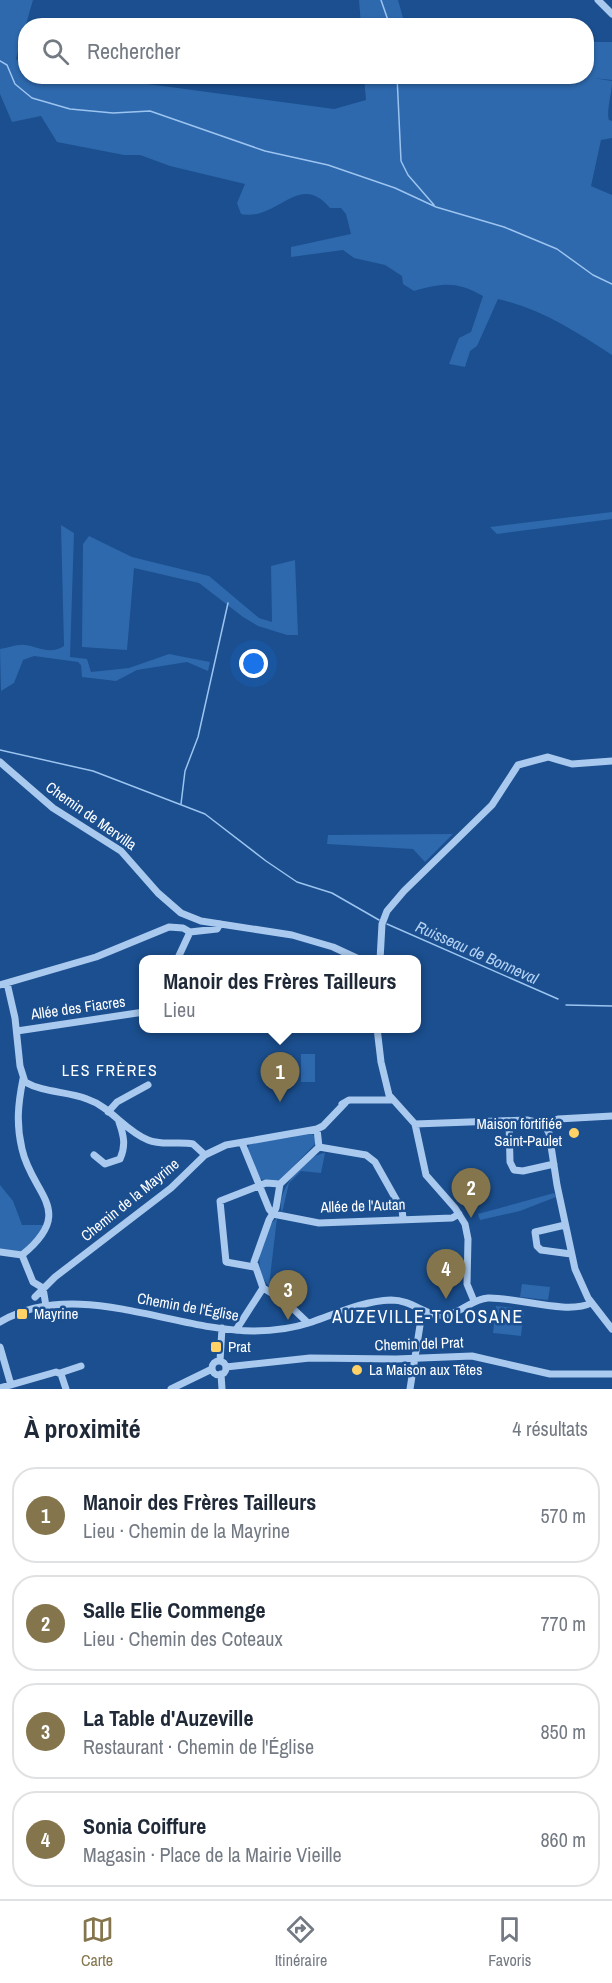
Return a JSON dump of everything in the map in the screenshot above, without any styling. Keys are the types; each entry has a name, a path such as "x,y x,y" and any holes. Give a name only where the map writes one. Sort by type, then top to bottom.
{"street":[{"path":"598,0 612,14"},
{"path":"380,955 382,924 387,911 404,891 492,805 518,765 548,757 572,764 612,761"},
{"name":"Chemin de Mervilla","path":"0,762 53,808 122,851 165,900 192,918 220,924"},
{"path":"22,1255 41,1237 48,1215 46,1197 22,1150 17,1110 23,1079 16,1031 3,984 86,960 169,927 183,928 190,932 217,929 220,924 292,935 333,947 350,955"},
{"path":"179,955 190,932"},
{"name":"Allée des Fiacres","path":"16,1031 139,1013"},
{"path":"377,1033 381,1062 392,1100 415,1124 426,1175 459,1214 467,1230 467,1284 474,1301"},
{"path":"23,1079 34,1087 89,1099 128,1130 149,1141 193,1144 205,1155"},
{"path":"108,1112 117,1102 148,1085"},
{"path":"308,1323 285,1301 263,1288 254,1266 273,1214 280,1184 319,1147 318,1128 349,1100 392,1100"},
{"path":"544,1124 558,1119 612,1116"},
{"path":"94,1155 105,1164 120,1159 124,1150 124,1136 118,1120"},
{"path":"415,1124 509,1121 537,1121 544,1124 549,1134 571,1254 590,1300 612,1329"},
{"path":"509,1121 510,1162 514,1170 523,1171 554,1164"},
{"name":"Chemin de la Mayrine","path":"35,1297 43,1288 171,1188 205,1155 226,1145 318,1128"},
{"path":"242,1143 273,1214"},
{"path":"319,1147 366,1155 375,1162 402,1210 403,1218"},
{"path":"254,1266 226,1262 219,1205 223,1198 266,1183 280,1184"},
{"name":"Allée de l'Autan","path":"273,1214 319,1222 452,1218 459,1214"},
{"path":"565,1226 535,1232 537,1246 541,1250 571,1254"},
{"path":"0,1252 22,1255"},
{"path":"22,1255 33,1281 43,1288 46,1306"},
{"path":"22,1255 37,1306"},
{"path":"236,1330 263,1288"},
{"path":"410,1389 422,1319 426,1312 448,1315 474,1301 494,1298 575,1306 590,1300"},
{"name":"Chemin de l'Église","path":"0,1322 37,1306 108,1307 236,1330 272,1329 308,1323 369,1303 406,1301 426,1312"},
{"path":"222,1328 220,1361 224,1371 222,1389"},
{"path":"0,1347 11,1385"},
{"name":"Chemin del Prat","path":"224,1371 310,1358 414,1359 472,1356 550,1374 612,1374"},
{"path":"171,1389 212,1370 214,1364 220,1361"},
{"path":"0,1388 81,1366"},
{"path":"212,1370 214,1374 224,1371"},
{"path":"60,1373 66,1389"}],"shaded area":[{"path":"0,0 33,0 28,18 18,18 16,59 18,61 18,84 147,84 334,109 366,100 365,84 594,84 594,78 612,81 608,112 609,120 612,121 612,138 601,140 591,186 612,195 612,355 571,329 543,315 498,299 477,346 470,351 465,367 449,364 459,338 471,332 483,296 465,288 449,285 414,291 403,284 402,276 385,265 354,258 343,250 291,257 291,247 351,234 346,214 341,208 330,208 319,198 308,194 298,195 266,211 241,214 237,203 245,184 170,166 140,155 124,155 57,142 41,116 12,122 0,94"},
{"path":"359,0 398,0 403,18 360,18"},
{"path":"594,42 612,42 612,80 594,78"},
{"path":"612,512 612,519 497,534 490,527"},
{"path":"61,525 74,533 70,657 87,659 91,672 129,668 169,654 210,662 208,671 187,662 137,670 116,681 82,677 81,665 78,662 34,656 23,660 14,683 1,691 0,649 22,645 54,650 64,646"},
{"path":"89,536 132,557 209,576 259,618 272,622 271,566 295,560 298,635 287,635 258,626 199,583 134,568 127,650 82,647 83,544"},
{"path":"453,834 425,862 413,849 327,844 328,835"},
{"path":"301,1054 315,1054 315,1082 301,1082"},
{"path":"309,1132 316,1137 316,1143 280,1180 266,1181 258,1178 247,1150 250,1143 294,1137"},
{"path":"325,1153 321,1173 301,1171 289,1183 282,1213 283,1195 287,1185 293,1176 309,1160"},
{"path":"0,1185 13,1201 22,1225 43,1225 43,1230 20,1253 0,1249"},
{"path":"554,1193 556,1197 520,1211 480,1220 478,1214"},
{"path":"277,1218 269,1286 261,1270 260,1251 266,1232"},
{"path":"522,1284 550,1287 548,1300 520,1297"},
{"path":"496,1306 524,1309 521,1336 493,1333"}],"waterway":[{"path":"381,0 387,18"},
{"path":"0,61 7,65 15,84 32,98 70,109 113,113 150,111 265,151 328,165 395,188 436,207 504,227 557,249 593,275 612,284"},
{"path":"397,84 401,161 408,175 434,205"},
{"path":"181,804 185,771 198,737 228,603"},
{"name":"Ruisseau de Bonneval","path":"0,750 93,771 205,814 297,882 332,893 379,920"},
{"name":"Ruisseau de Bonneval","path":"387,924 558,999"},
{"name":"Ruisseau de Bonneval","path":"566,1005 612,1006"}],"place":[{"name":"Manoir des Frères Tailleurs","path":"280,1102"},
{"name":"Maison fortifiée Saint-Paulet","path":"574,1133"},
{"name":"Salle Elie Commenge","path":"471,1218"},
{"name":"Sonia Coiffure","path":"446,1299"},
{"name":"Mayrine","path":"22,1314"},
{"name":"La Table d'Auzeville","path":"288,1320"},
{"name":"Prat","path":"216,1347"},
{"name":"La Maison aux Têtes","path":"357,1370"}],"district":[{"name":"LES FRÈRES","path":"110,1070"},
{"name":"AUZEVILLE-TOLOSANE","path":"428,1317"}]}
